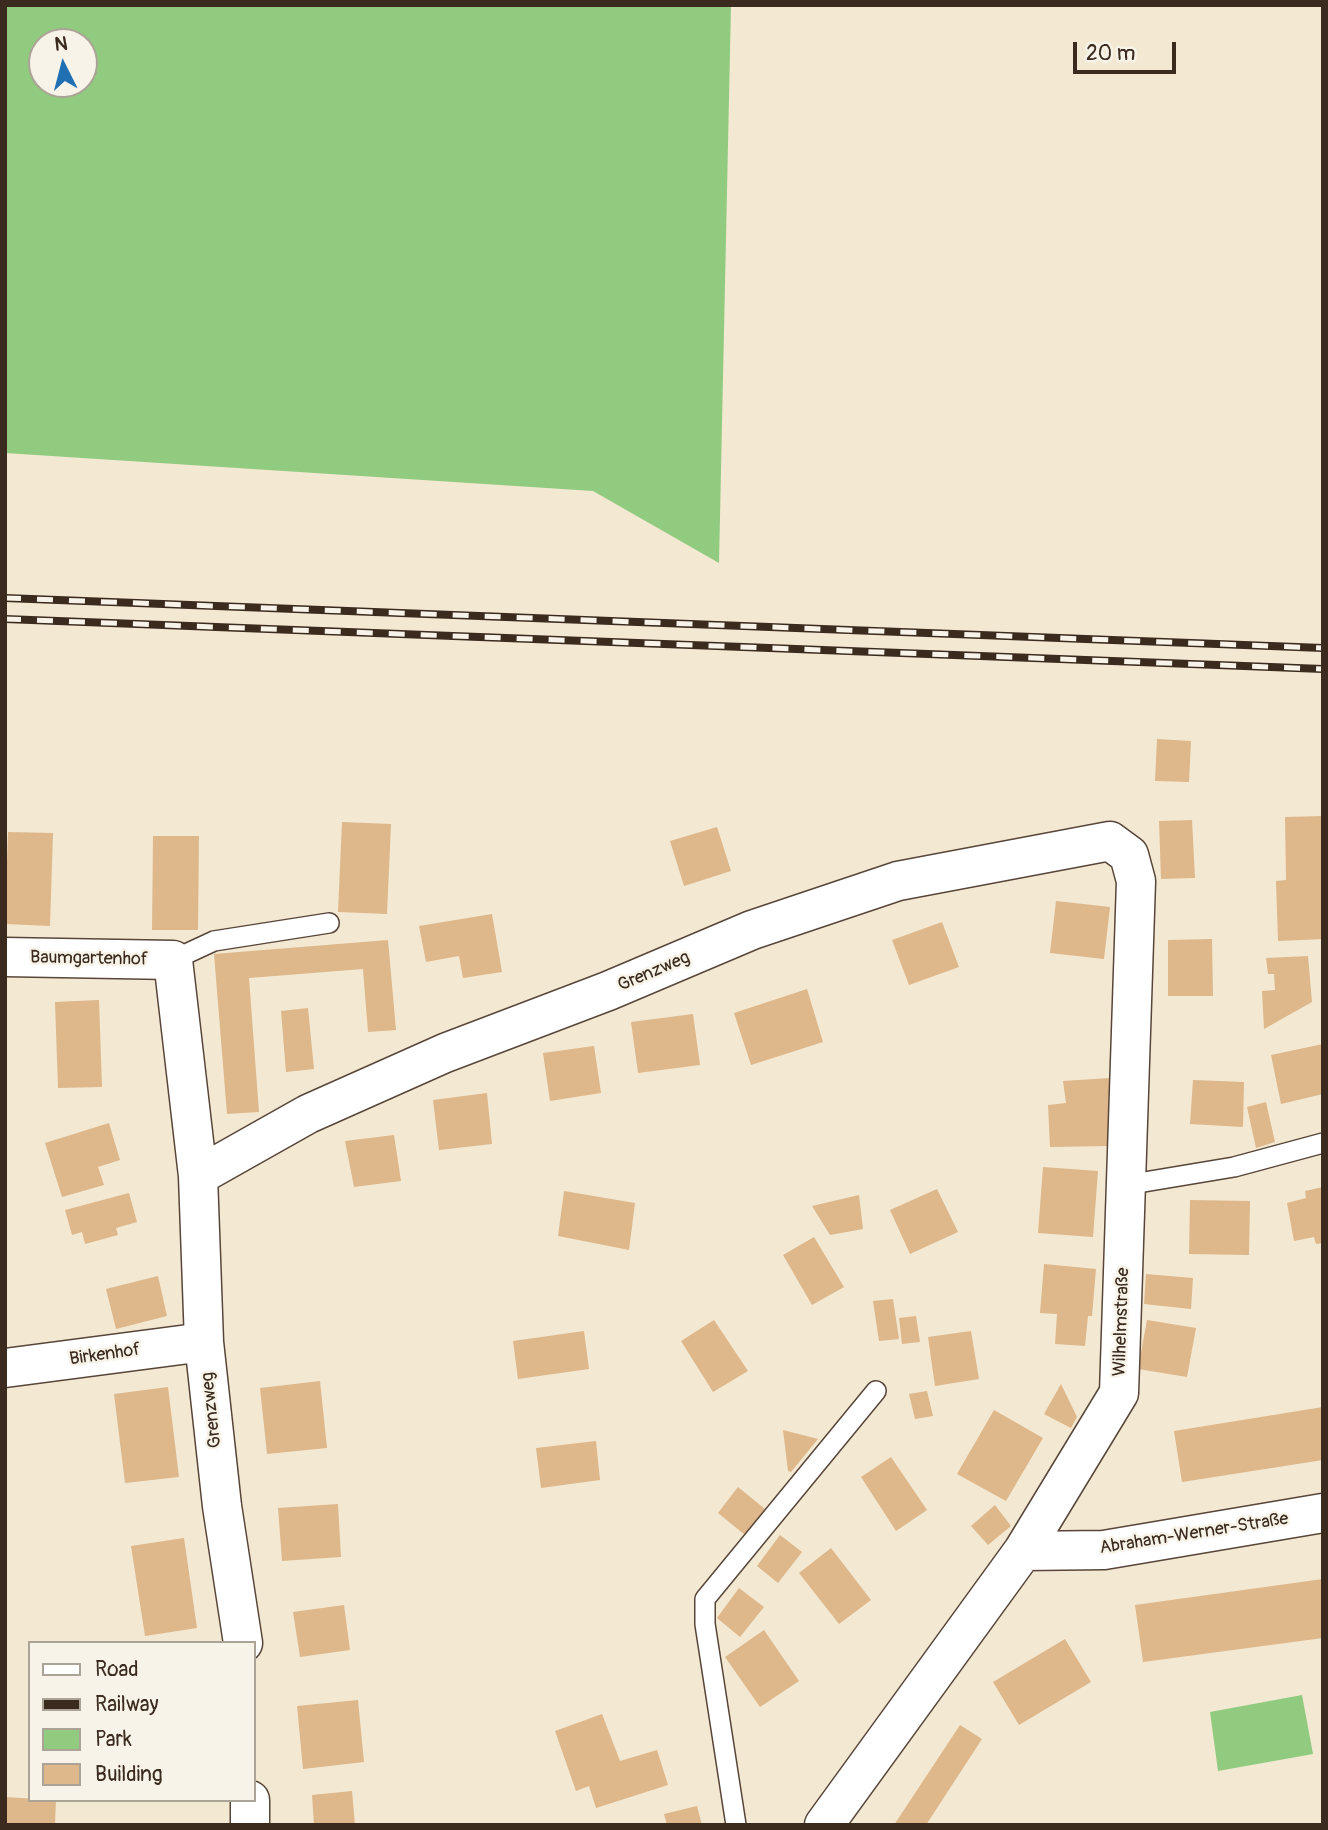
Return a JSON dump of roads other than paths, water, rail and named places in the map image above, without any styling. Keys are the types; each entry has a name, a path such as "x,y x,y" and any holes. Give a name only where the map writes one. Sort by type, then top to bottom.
{"street":[{"name":"Grenzweg","path":"198,1176 308,1114 410,1069 608,991 752,930 898,881 1110,841 1129,855"},
{"name":"Wilhelmstraße","path":"824,1825 1023,1551 1119,1393 1136,881 1129,855"},
{"name":"Baumgartenhof","path":"5,957 173,960"},
{"name":"Grenzweg","path":"173,960 198,1176 204,1342 222,1506 243,1641"},
{"name":"Birkenhof","path":"5,1368 204,1342"},
{"name":"Abraham-Werner-Straße","path":"1023,1551 1104,1550 1323,1514"},
{"path":"250,1802 250,1825"}],"lane":[{"path":"173,960 192,948 214,941 329,923"},
{"path":"1126,1185 1234,1167 1323,1143"},
{"path":"736,1825 705,1624 705,1598 876,1391"}],"railway":[{"path":"5,598 1323,648"},
{"path":"5,619 1323,669"}]}
